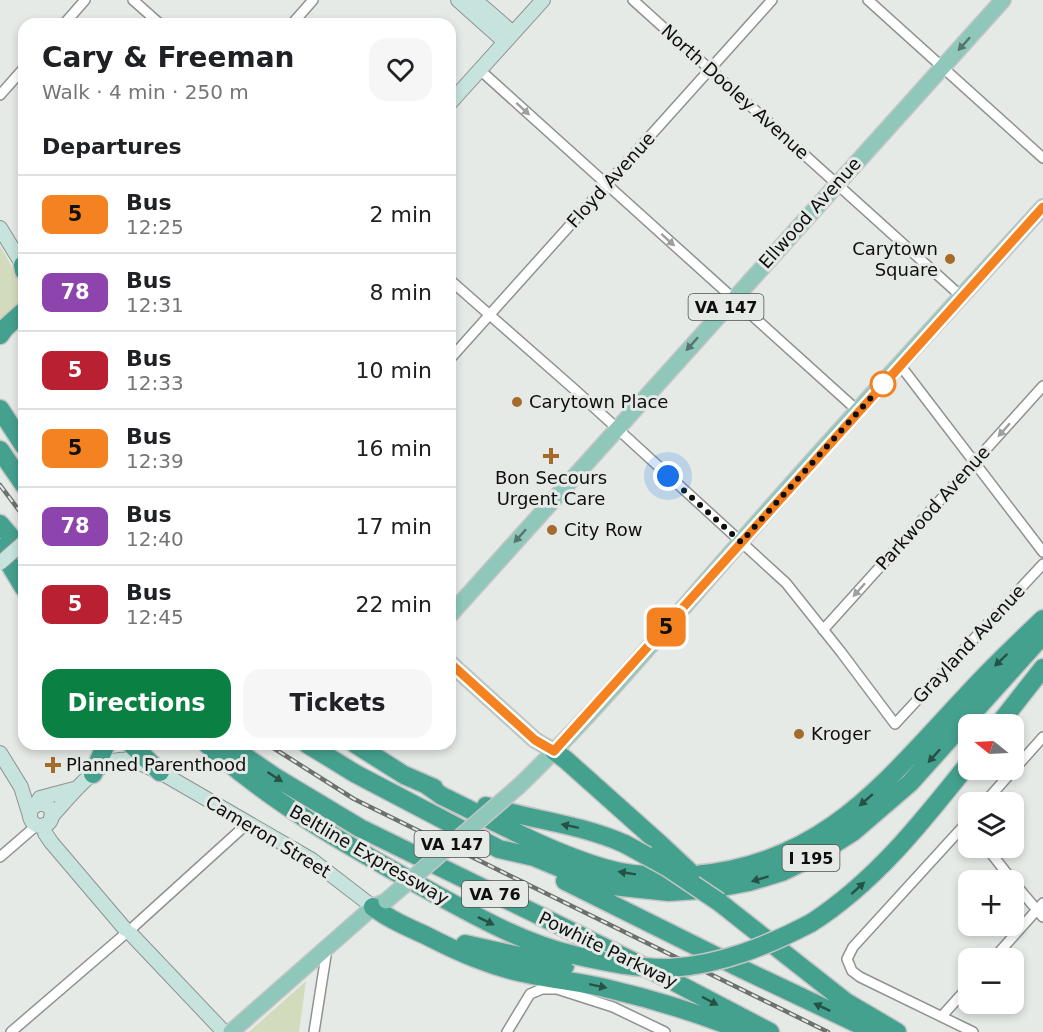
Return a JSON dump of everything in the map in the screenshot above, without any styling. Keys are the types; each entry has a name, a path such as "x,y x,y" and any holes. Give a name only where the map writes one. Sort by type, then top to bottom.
{"highway":[{"path":"0,335 18,315"},
{"path":"0,409 18,437"},
{"path":"0,450 18,476"},
{"path":"0,524 18,545"},
{"path":"0,550 18,578"},
{"path":"425,784 442,796 537,841 606,869 664,876 709,873 746,866 797,847 831,827 865,801 904,763 988,672 1043,619"},
{"name":"I 195","path":"317,750 356,774 499,849 534,857 594,882 613,886 650,891 712,889 749,882 782,872 835,845 890,802 936,755 1043,634"},
{"path":"1007,714 1043,668"},
{"path":"93,774 103,750"},
{"path":"137,750 160,772"},
{"name":"Beltline Expressway","path":"214,750 283,805 345,844 484,920 548,948 570,961"},
{"name":"Powhite Parkway","path":"236,750 275,777 360,828 659,974 770,1032"},
{"path":"364,750 404,775 455,796 510,814 584,829 626,844 667,867 719,902 846,1002 897,1032"},
{"path":"554,751 566,759 660,844 719,902"},
{"name":"I 195","path":"570,961 603,970 700,964 728,958 783,938 834,908 875,872 915,829 958,776"},
{"name":"VA 76","path":"499,849 875,1032"},
{"path":"378,901 391,919 471,957 496,966 608,988 646,998 710,1017 745,1032"},
{"path":"422,934 570,961"}],"main road":[{"name":"Ellwood Avenue","path":"456,608 1003,0"},
{"name":"VA 147","path":"231,1032 378,901 554,751 1043,207"},
{"path":"456,668 535,740 554,751"}],"street":[{"path":"69,18 85,0"},
{"path":"133,0 153,18"},
{"path":"298,18 314,0"},
{"path":"458,0 509,37"},
{"path":"475,0 509,37"},
{"path":"456,96 543,0"},
{"name":"North Dooley Avenue","path":"633,0 962,297"},
{"name":"Floyd Avenue","path":"456,353 772,0"},
{"path":"868,0 1043,158"},
{"path":"480,70 858,411"},
{"path":"0,94 18,74"},
{"path":"0,228 18,257"},
{"path":"456,285 786,584 823,630"},
{"path":"900,365 1043,552"},
{"name":"Parkwood Avenue","path":"823,630 1043,386"},
{"path":"0,550 18,535"},
{"path":"0,563 18,547"},
{"name":"Grayland Avenue","path":"823,630 895,724 1043,564"},
{"path":"994,792 1043,737"},
{"path":"0,753 40,813 45,833 51,842 128,931 224,1032"},
{"path":"0,857 40,813 110,763 120,759 133,761 160,772"},
{"name":"Cameron Street","path":"160,772 378,901"},
{"path":"21,787 40,813"},
{"path":"40,813 67,800 74,789"},
{"path":"11,1032 248,823"},
{"path":"958,833 853,947 848,955 848,963 852,971 860,977 973,1032"},
{"path":"995,858 1004,870"},
{"path":"1004,948 1041,910 1024,893"},
{"path":"314,1032 328,946"},
{"path":"507,1032 525,999 542,988 557,989 613,1007 665,1032"},
{"path":"942,1016 958,998"}],"green space":[{"path":"0,246 17,279 18,303 12,314 0,323"},
{"path":"306,981 299,1032 249,1032"}],"railway":[{"path":"0,485 18,509"},
{"path":"276,750 354,799 828,1032"}],"bus line":[{"name":"5","path":"456,668 535,740 554,751 1043,207"}],"place":[{"name":"Carytown Square","path":"950,259"},
{"name":"Carytown Place","path":"517,402"},
{"name":"Bon Secours Urgent Care","path":"551,456"},
{"name":"City Row","path":"552,530"},
{"name":"Kroger","path":"799,734"},
{"name":"Planned Parenthood","path":"53,765"}],"route":[{"path":"668,476 741,542 886,381 883,384"}]}
